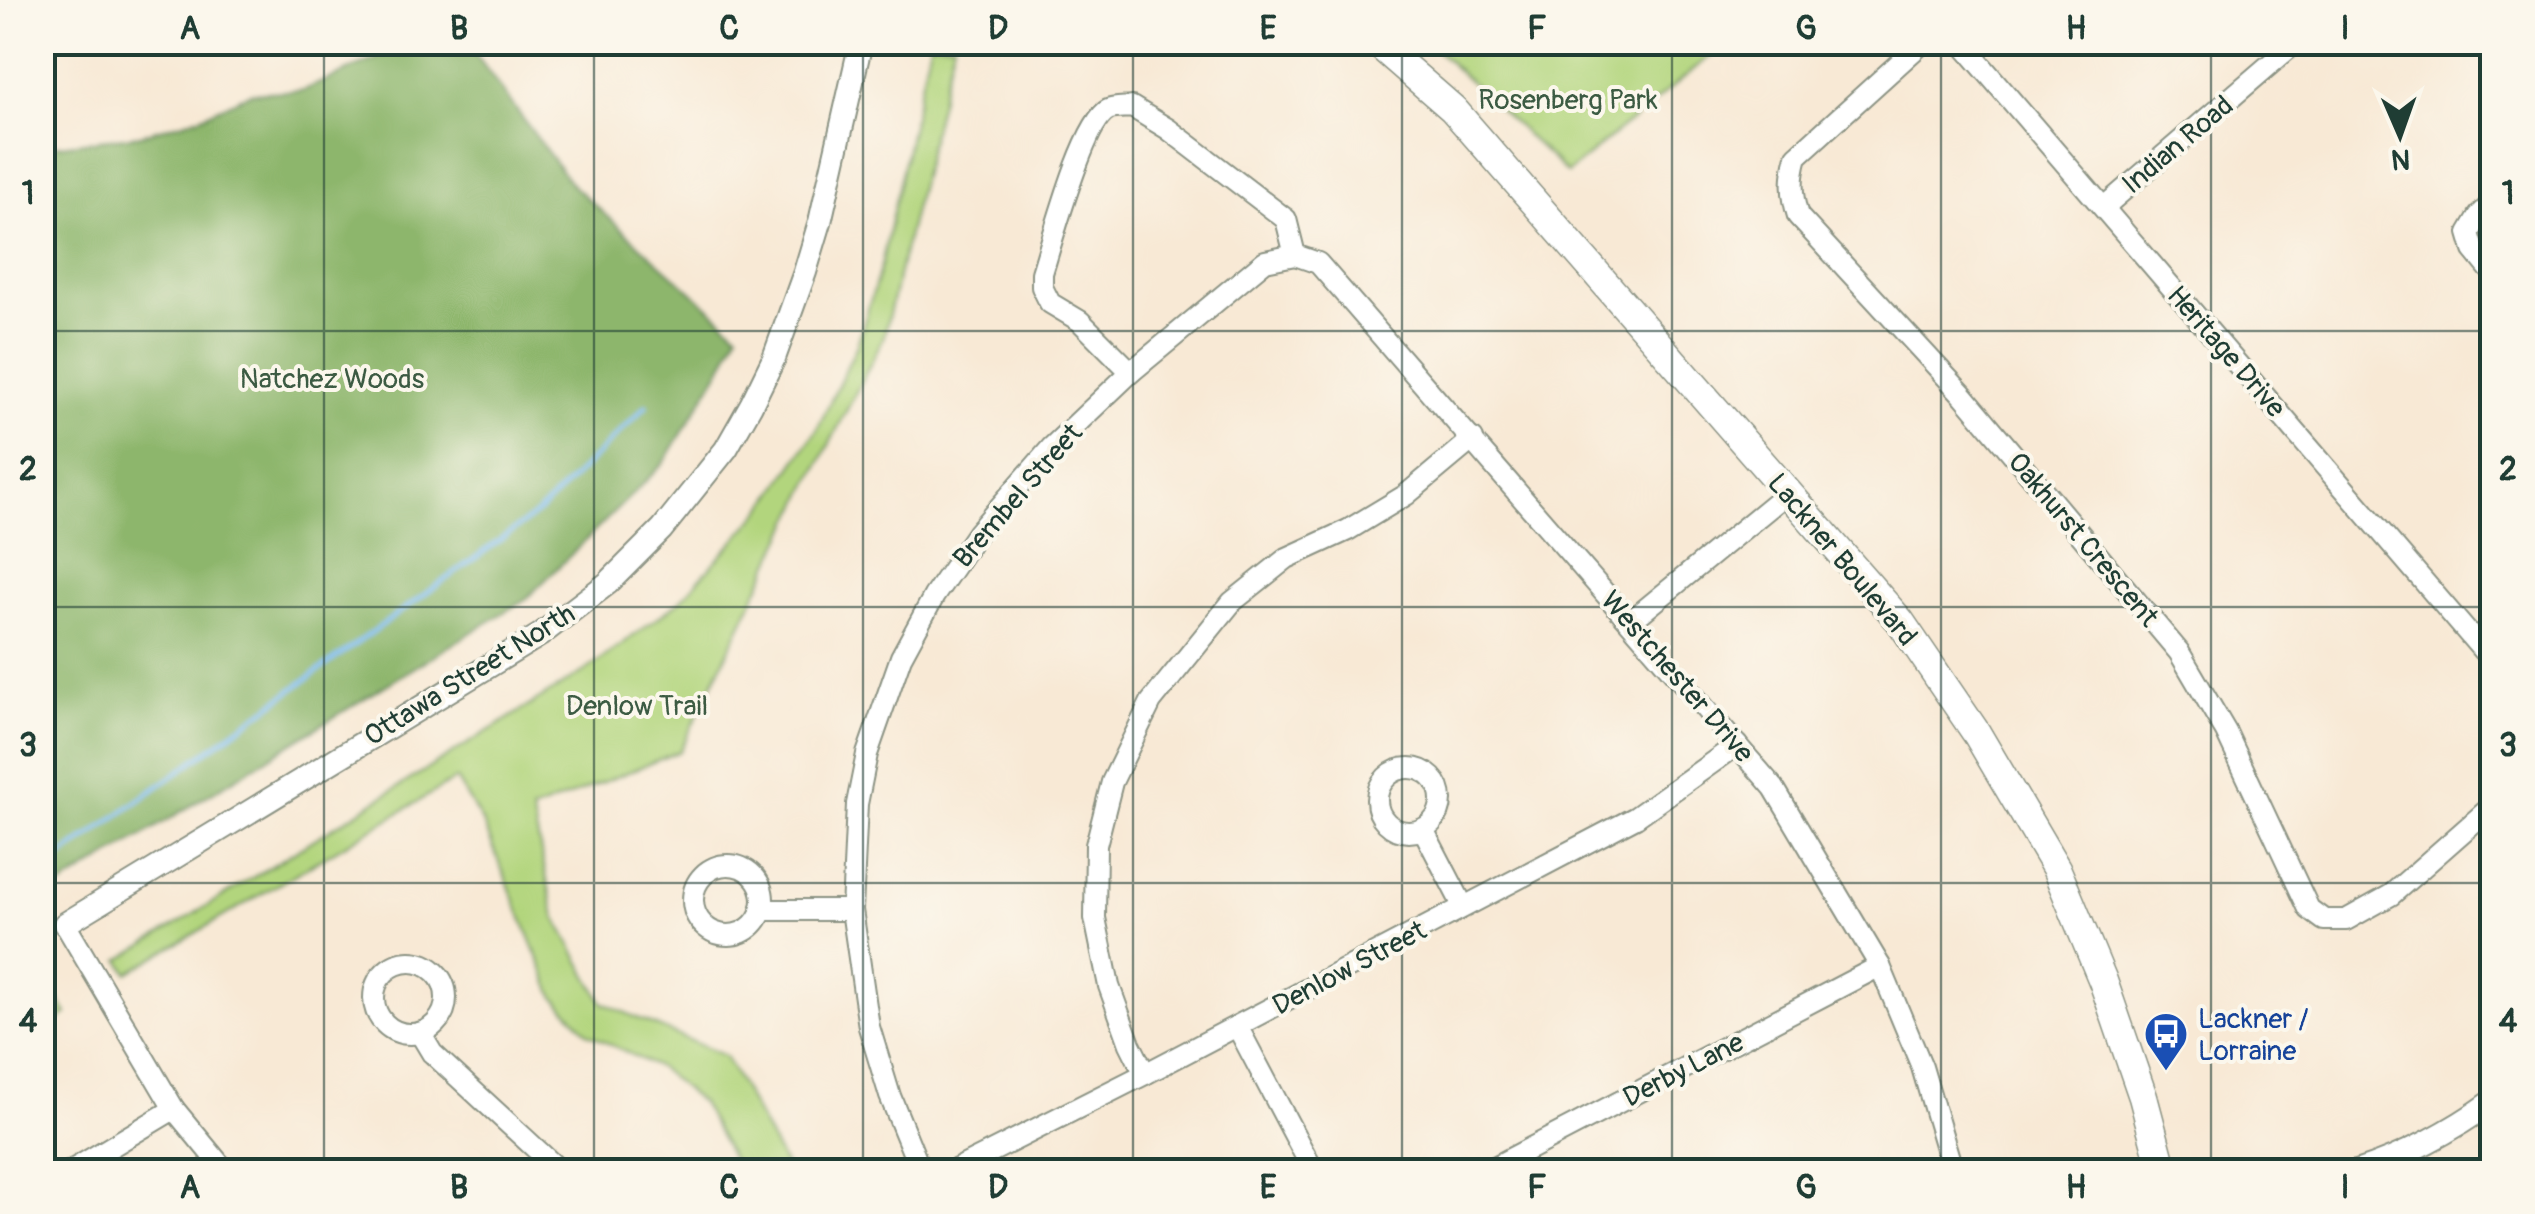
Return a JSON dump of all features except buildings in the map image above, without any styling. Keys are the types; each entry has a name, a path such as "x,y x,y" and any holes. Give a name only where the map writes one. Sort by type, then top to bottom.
{"main road":[{"name":"Lackner Boulevard","path":"1376,42 1452,109 1900,621 1976,734 2056,868 2103,981 2143,1097 2163,1172"}],"street":[{"name":"Ottawa Street North","path":"65,924 540,634 608,583 662,529 726,449 774,358 820,222 861,42"},
{"name":"Oakhurst Crescent","path":"1923,42 1797,156 1792,198 1798,216 1964,396 2179,652 2226,732 2309,908 2324,920 2346,920 2391,894 2492,806"},
{"name":"Heritage Drive","path":"1961,42 2492,661"},
{"name":"Indian Road","path":"2104,207 2296,42"},
{"path":"1131,372 1080,321 1050,303 1042,287 1042,273 1082,151 1093,126 1108,110 1132,106 1283,216 1295,255"},
{"path":"2492,204 2469,233 2474,250 2492,272"},
{"name":"Brembel Street","path":"921,1172 890,1096 869,1027 852,910 857,804 866,754 902,657 934,596 978,532 1051,448 1131,372 1265,262 1295,255"},
{"name":"Westchester Drive","path":"1295,255 1318,263 1774,788 1880,966 1922,1067 1954,1172"},
{"path":"1145,1074 1109,986 1095,918 1096,846 1112,782 1151,702 1232,602 1288,558 1348,530 1406,495 1473,439"},
{"path":"1631,621 1787,493"},
{"name":"Denlow Street","path":"950,1172 1636,817 1737,745"},
{"path":"1423,829 1463,906"},
{"path":"761,910 852,910"},
{"path":"65,924 174,1108 226,1172"},
{"name":"Derby Lane","path":"1485,1172 1880,966"},
{"path":"1237,1026 1314,1172"},
{"path":"420,1032 432,1053 561,1172"},
{"path":"2369,1169 2466,1121 2492,1102"},
{"path":"69,1172 174,1108"}],"green space":[{"name":"Natchez Woods","path":"467,43 571,184 738,333 721,369 664,463 527,598 43,897 43,147 140,135 200,117 251,93 304,90 410,44"},
{"name":"Denlow Trail","path":"930,43 954,43 883,339 680,751 532,811 555,916 603,1003 725,1056 788,1171 739,1171 701,1103 659,1068 589,1034 554,996 483,823 456,779 128,973 120,960 588,669 679,602 762,510 817,430 857,345 881,266"},
{"name":"Rosenberg Park","path":"1429,43 1726,43 1567,173"},
{"path":"43,975 67,1014 42,1030"}],"waterway":[{"path":"42,870 539,512 646,406"}],"place":[{"name":"Lackner / Lorraine","path":"2166,1072"}]}
